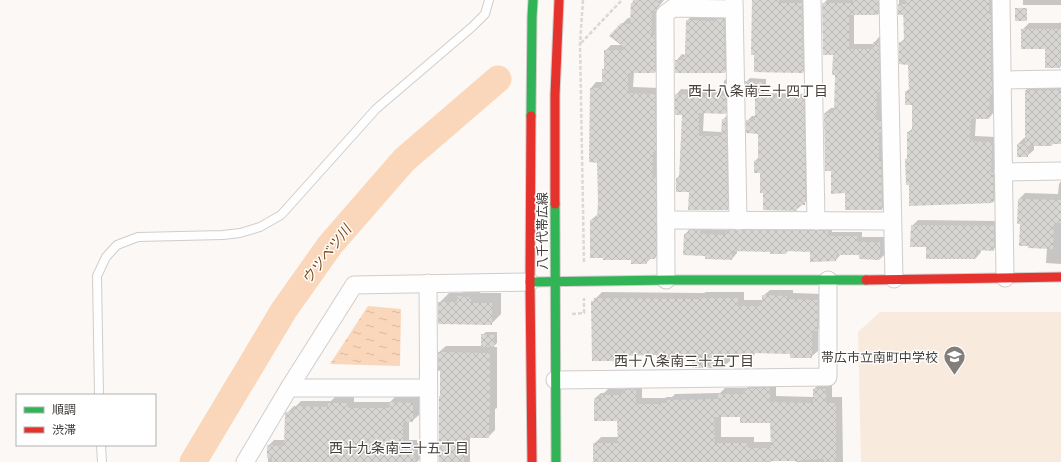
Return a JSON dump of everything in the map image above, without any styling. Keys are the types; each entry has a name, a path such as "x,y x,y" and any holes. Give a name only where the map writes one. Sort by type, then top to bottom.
{"main road":[{"name":"八千代帯広線","path":"532,462 530,282 533,0"},
{"name":"八千代帯広線","path":"556,462 555,94 559,0"},
{"path":"530,282 1061,277"}],"street":[{"path":"812,0 816,221"},
{"path":"888,0 894,279"},
{"path":"1001,0 1005,278"},
{"path":"666,280 665,14 673,8 734,4 738,221"},
{"path":"1003,80 1061,79"},
{"path":"1004,172 1061,172"},
{"path":"666,220 892,221"},
{"path":"555,380 828,377 828,280"},
{"path":"245,462 289,388 354,285 530,282"},
{"path":"428,283 429,462"},
{"path":"289,388 428,388"}],"lane":[{"path":"99,394 97,276 106,257 117,246 138,237 223,235 240,233 260,228 281,214 376,109 472,28 485,14 489,0"},
{"path":"101,446 102,462"}],"path":[{"path":"555,314 584,313 585,281 580,44 583,0"},
{"path":"580,44 622,0"}],"shaded area":[{"name":"帯広市立南町中学校","path":"880,312 1061,312 1061,462 861,462 858,332"}],"water":[{"path":"368,306 401,309 400,366 330,364"}],"building":[{"path":"633,0 659,0 659,6 656,11 652,11 651,35 655,35 655,73 628,73 628,93 655,94 656,152 653,152 652,178 656,178 656,253 655,259 647,259 647,264 631,264 631,260 603,260 603,258 590,258 590,220 597,220 598,201 597,163 589,162 590,88 602,88 604,50 628,50 609,36 621,23 630,24 631,3 633,3"},
{"path":"752,0 779,0 779,3 802,3 803,73 754,72 754,55 751,55"},
{"path":"853,0 878,0 878,15 849,15 849,49 873,49 873,42 879,42 880,92 877,92 876,120 881,120 881,132 879,132 879,159 881,159 882,210 845,210 845,193 831,194 831,171 825,171 824,113 834,113 835,75 832,75 833,55 823,55 822,3 853,3"},
{"path":"906,0 989,0 989,14 991,14 992,95 990,95 989,119 971,119 970,141 992,142 991,173 993,173 993,203 909,206 909,185 906,185 905,159 907,159 907,132 912,132 912,105 905,105 905,91 909,91 908,65 899,64 899,42 904,42 903,4 906,4"},
{"path":"898,4 903,4 903,15 898,15"},
{"path":"1015,8 1027,8 1027,21 1015,21"},
{"path":"717,19 724,19 725,73 675,73 675,60 681,60 682,57 685,57 686,20 717,21"},
{"path":"1021,29 1061,29 1060,68 1045,68 1045,49 1021,49"},
{"path":"745,81 764,82 764,94 746,93"},
{"path":"1025,90 1061,90 1061,144 1052,144 1052,146 1028,146 1028,157 1017,157 1017,144 1025,144"},
{"path":"675,94 726,96 726,114 699,113 699,136 721,136 722,119 726,119 728,210 688,210 689,192 676,192 676,178 679,178 682,115 675,115"},
{"path":"755,97 804,98 805,205 797,205 797,211 763,210 763,193 760,193 760,173 754,173 754,161 758,161 758,134 746,133 746,120 755,120"},
{"path":"1018,199 1061,200 1061,223 1054,223 1053,249 1028,248 1028,246 1019,246 1020,224 1017,224"},
{"path":"911,225 994,226 994,251 976,250 976,259 926,259 926,247 910,247"},
{"path":"688,230 700,230 700,234 725,235 726,230 828,231 828,236 857,236 857,242 880,242 880,260 859,259 859,255 836,255 836,261 810,262 810,252 786,251 786,254 770,254 770,252 732,251 732,260 705,259 705,256 683,255 684,234 688,234"},
{"path":"762,295 787,296 787,299 818,300 817,331 812,331 812,358 790,358 790,354 754,353 754,356 724,355 724,368 692,368 692,359 656,359 656,355 618,356 618,361 592,361 591,301 594,301 594,298 738,298 738,306 762,306"},
{"path":"457,296 471,297 471,303 492,303 492,325 438,324 438,302 457,302"},
{"path":"481,334 494,335 494,347 481,347"},
{"path":"438,352 490,353 489,438 464,438 464,462 439,462 440,371 438,371"},
{"path":"770,388 770,402 813,403 813,389 826,389 826,403 836,403 836,462 824,462 824,459 765,462 593,462 593,443 618,443 617,421 594,421 594,399 601,399 601,395 622,395 622,390 636,389 636,404 659,404 667,403 667,400 718,399 718,394 745,394 745,389","holes":["714,417 740,417 740,423 770,423 771,448 748,448 748,443 715,443"]},
{"path":"389,402 413,403 413,422 403,422 403,446 411,446 411,449 415,449 415,462 272,462 272,458 267,458 267,445 284,446 285,414 286,412 294,412 294,406 328,407 328,403 348,403 348,408 389,408"}],"waterway":[{"name":"ウツベツ川","path":"193,462 284,310 330,245 404,160 498,79"}],"traffic: fast":[{"path":"531,116 533,0"},
{"path":"555,204 556,462"},
{"path":"530,282 866,280"}],"traffic: jam":[{"path":"555,204 555,95 559,0"},
{"path":"531,116 530,282 532,462"},
{"path":"866,280 1061,277"}],"place":[{"name":"帯広市立南町中学校","path":"954,376"}],"district":[{"name":"西十八条南三十四丁目","path":"758,90"},
{"name":"西十八条南三十五丁目","path":"684,360"},
{"name":"西十九条南三十五丁目","path":"399,447"}]}
